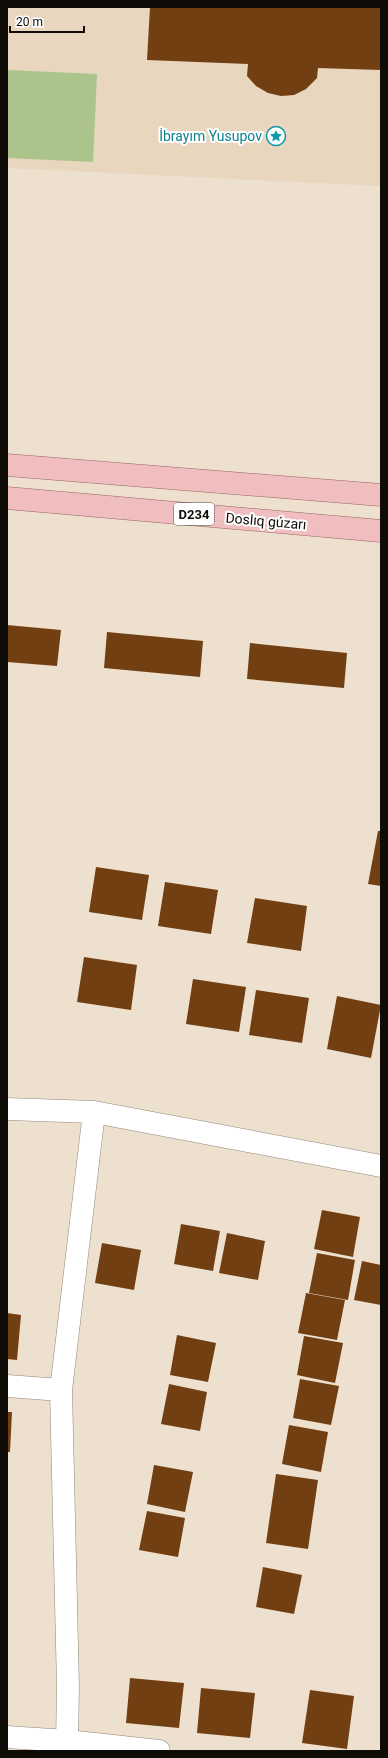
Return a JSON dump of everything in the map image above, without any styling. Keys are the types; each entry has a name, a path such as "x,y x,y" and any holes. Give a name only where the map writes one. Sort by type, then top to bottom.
{"main road":[{"path":"7,465 381,495"},
{"name":"Doslıq gúzarı","path":"7,498 381,531"}],"street":[{"path":"7,1109 94,1112 381,1166"},
{"path":"67,1741 68,1687 61,1390 94,1112"},
{"path":"7,1386 61,1390"},
{"path":"7,1737 67,1741 159,1751"}],"shaded area":[{"path":"7,7 381,7 381,186 7,168"}],"green space":[{"path":"7,70 97,74 93,162 7,158"}],"building":[{"path":"150,7 381,7 381,70 318,68 317,78 306,89 294,95 281,96 268,93 256,86 247,76 248,64 147,60"},
{"path":"7,625 61,630 57,666 7,662"},
{"path":"107,632 203,641 200,677 104,668"},
{"path":"250,643 347,653 344,688 247,679"},
{"path":"378,831 381,831 381,886 368,884"},
{"path":"96,867 149,875 142,920 89,912"},
{"path":"165,882 218,890 211,934 158,926"},
{"path":"255,898 307,906 301,951 247,943"},
{"path":"84,957 137,965 131,1010 77,1002"},
{"path":"193,979 246,987 239,1032 186,1024"},
{"path":"256,990 309,998 302,1043 249,1035"},
{"path":"337,996 381,1005 371,1058 327,1049"},
{"path":"322,1210 360,1217 353,1257 314,1249"},
{"path":"181,1224 220,1231 213,1271 174,1264"},
{"path":"227,1233 265,1241 258,1280 219,1273"},
{"path":"102,1243 141,1250 134,1290 95,1283"},
{"path":"317,1253 355,1260 348,1300 309,1293"},
{"path":"362,1261 381,1265 381,1305 354,1300"},
{"path":"306,1293 345,1300 337,1340 298,1333"},
{"path":"7,1313 21,1315 17,1360 7,1359"},
{"path":"177,1335 216,1343 208,1382 170,1375"},
{"path":"304,1336 343,1343 335,1383 297,1375"},
{"path":"300,1379 339,1386 331,1425 293,1418"},
{"path":"169,1384 207,1392 200,1431 161,1424"},
{"path":"7,1412 12,1412 10,1452 7,1452"},
{"path":"289,1425 328,1432 321,1472 282,1464"},
{"path":"154,1465 193,1472 185,1512 147,1504"},
{"path":"276,1474 318,1480 308,1549 266,1543"},
{"path":"147,1511 185,1518 178,1557 139,1550"},
{"path":"263,1567 302,1575 294,1614 256,1607"},
{"path":"130,1678 184,1683 179,1728 126,1723"},
{"path":"201,1688 255,1693 250,1738 197,1733"},
{"path":"310,1690 354,1696 347,1749 302,1743"}],"place":[{"name":"İbrayım Yusupov","path":"276,136"}]}
